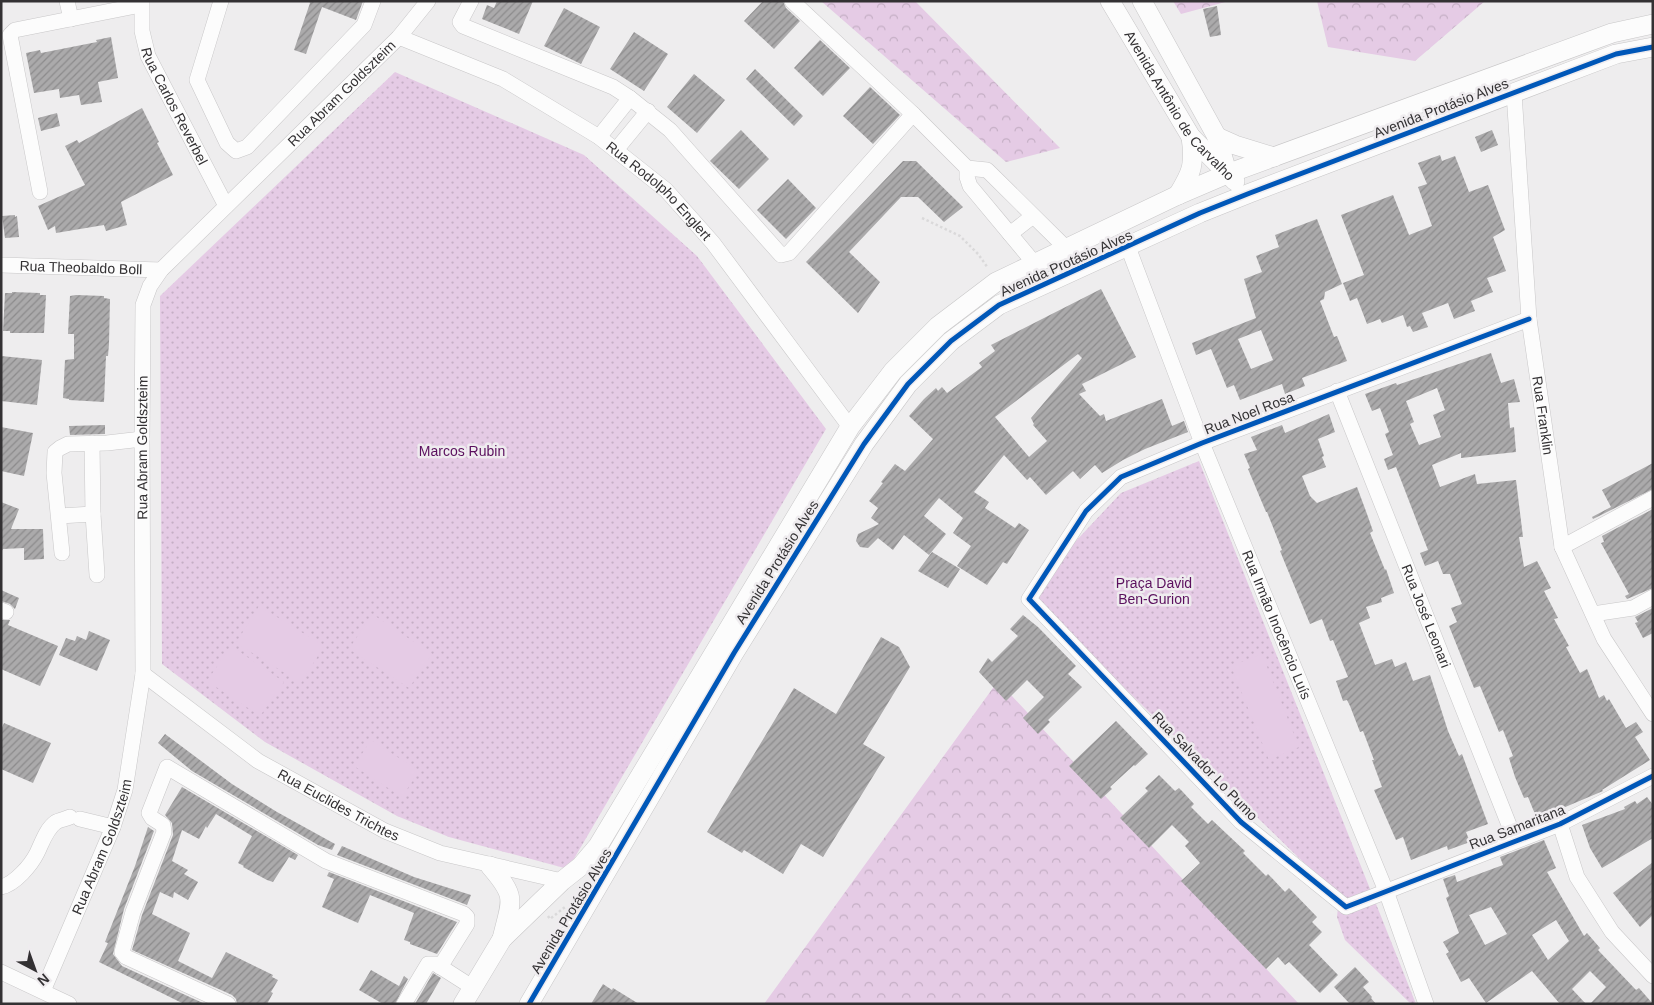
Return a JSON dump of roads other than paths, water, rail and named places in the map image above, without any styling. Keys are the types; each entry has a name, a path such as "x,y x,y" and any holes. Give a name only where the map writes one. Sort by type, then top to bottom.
{"main road":[{"name":"Avenida Antônio de Carvalho","path":"1110,1 1191,137 1227,174"},
{"name":"Avenida Antônio de Carvalho","path":"1142,1 1217,137 1227,174"},
{"name":"Avenida Protásio Alves","path":"466,999 502,939 562,881 582,866 598,846 850,427 893,371 938,326 996,282 1067,250 1178,195 1227,174 1612,33 1653,24"},
{"name":"Avenida Protásio Alves","path":"529,1004 734,652 864,444 908,384 952,341 999,305 1200,213 1616,54 1653,47"},
{"path":"1178,195 1193,166 1191,137"},
{"path":"1217,137 1234,145 1274,157"},
{"path":"1200,213 1219,190 1227,174 1250,193"},
{"path":"490,866 506,883 512,898 502,939"},
{"path":"562,881 599,886"}],"street":[{"path":"67,1 71,19"},
{"path":"221,1 197,80 227,142 236,151 248,147 364,25 372,1"},
{"path":"471,1 460,23 463,26 612,87 648,111 670,130 782,255 788,253 913,114"},
{"path":"792,1 913,114 967,168 987,170 1067,250"},
{"name":"Rua Abram Goldszteim","path":"43,991 113,828 126,790 143,674 143,305 150,286 161,270 400,37 426,2"},
{"path":"40,192 10,35 15,30 141,3"},
{"name":"Rua Carlos Reverbel","path":"141,3 142,30 148,56 226,206"},
{"name":"Rua Rodolpho Englert","path":"400,37 503,79 599,137 666,190 713,243 850,427"},
{"name":"Rua Franklin","path":"1514,93 1529,319 1562,547 1604,639 1653,714"},
{"path":"599,137 630,98"},
{"path":"616,150 648,111"},
{"path":"967,168 967,178 970,186 1035,264"},
{"path":"1010,234 1033,216"},
{"name":"Rua Irmão Inocêncio Luís","path":"1128,247 1202,443 1386,891 1426,1004"},
{"name":"Rua Theobaldo Boll","path":"1,265 161,270"},
{"name":"Rua Noel Rosa","path":"1029,599 1086,510 1121,477 1202,443 1529,319"},
{"name":"Rua José Leonari","path":"1337,391 1515,840"},
{"path":"62,553 54,473 55,452 68,444 142,439"},
{"path":"92,443 93,514 97,575"},
{"path":"1562,547 1653,498"},
{"path":"59,516 93,514"},
{"path":"1593,614 1609,610 1633,608 1653,598"},
{"name":"Rua Salvador Lo Pumo","path":"1029,599 1242,822 1301,871 1346,907 1386,891"},
{"name":"Rua Euclides Trichtes","path":"143,674 258,761 385,831 440,853 562,881"},
{"path":"228,1004 126,957 122,952 133,912 164,832 163,825 148,813 167,767 326,861 464,914 467,917 467,924 440,967"},
{"name":"Rua Samaritana","path":"1386,891 1560,824 1653,776"},
{"path":"1,887 8,886 15,881 36,855 47,833 56,822 75,818 113,828"},
{"path":"1560,824 1577,877 1612,932 1653,976"},
{"path":"404,1004 426,967 432,963 440,967 466,999"},
{"path":"1,972 69,1004"}],"park label":[{"name":"Marcos Rubin","path":"462,451"},
{"name":"Praça David Ben-Gurion","path":"1154,592"}]}
